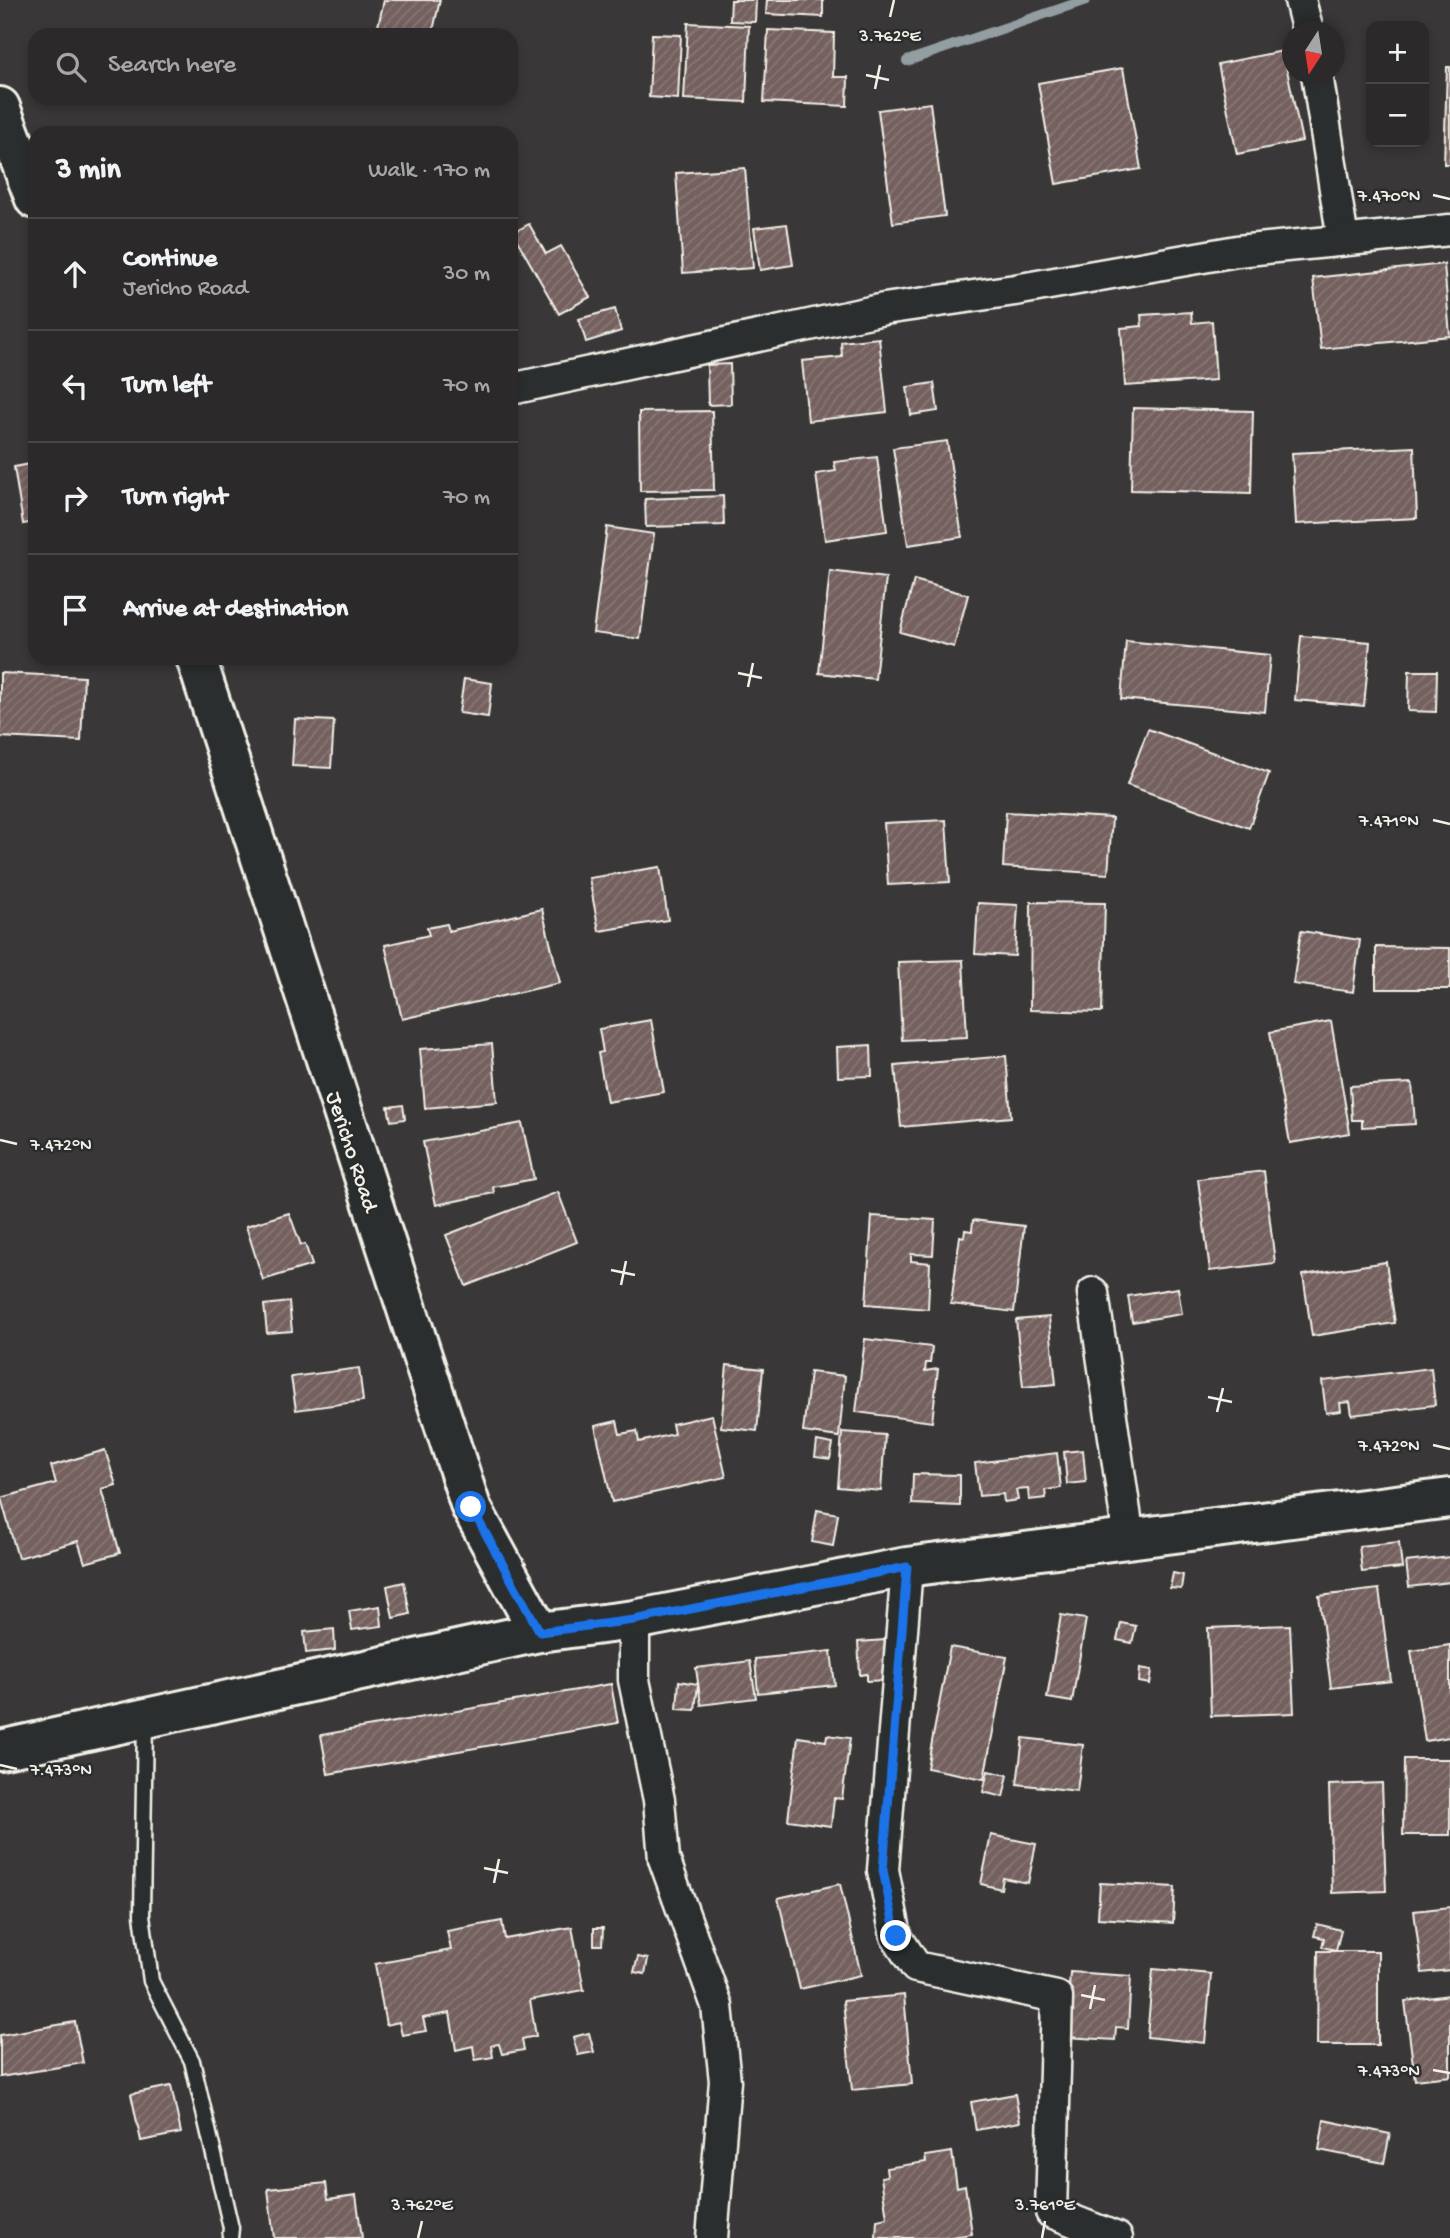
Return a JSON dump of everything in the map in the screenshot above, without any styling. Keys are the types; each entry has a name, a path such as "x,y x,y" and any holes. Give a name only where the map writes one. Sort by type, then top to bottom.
{"main road":[{"path":"0,107 28,181"},
{"name":"Jericho Road","path":"197,665 471,1507 540,1632"},
{"path":"0,1750 540,1632 634,1620 907,1567 1450,1498"}],"street":[{"path":"1300,0 1305,21"},
{"path":"1319,84 1343,240"},
{"path":"518,387 884,309 1015,290 1237,251 1450,230"},
{"path":"1093,1293 1129,1539"},
{"path":"907,1567 883,1870 896,1936 916,1967 1057,1997 1051,2212 1117,2238"},
{"path":"634,1620 634,1680 659,1800 664,1859 717,2006 725,2081 712,2238"}],"lane":[{"path":"145,1718 142,1915 151,1981 192,2061 231,2228 230,2238"}],"building":[{"path":"384,0 440,0 434,28 378,28"},
{"path":"731,0 756,0 755,22 730,21"},
{"path":"767,0 823,0 823,17 766,14"},
{"path":"688,23 749,26 746,102 684,99"},
{"path":"768,30 834,33 833,77 848,77 847,106 764,102"},
{"path":"652,34 681,35 678,99 649,97"},
{"path":"1282,51 1282,84 1290,84 1302,141 1237,154 1218,64"},
{"path":"1447,67 1450,67 1450,164 1444,164"},
{"path":"1123,68 1141,169 1056,184 1038,83"},
{"path":"930,103 945,216 893,223 878,110"},
{"path":"745,168 753,268 683,273 676,173"},
{"path":"529,224 546,254 561,246 590,297 559,314 518,242 518,230"},
{"path":"787,224 793,265 760,270 754,228"},
{"path":"1444,264 1450,336 1321,349 1313,278"},
{"path":"615,309 621,331 586,342 579,319"},
{"path":"1191,312 1192,323 1212,321 1216,380 1125,386 1121,328 1142,326 1141,315"},
{"path":"879,338 887,412 808,421 802,361 842,357 841,342"},
{"path":"730,364 731,404 708,405 707,365"},
{"path":"934,383 938,411 911,415 907,387"},
{"path":"1133,408 1253,411 1251,493 1131,490"},
{"path":"712,411 714,490 640,491 639,412"},
{"path":"947,441 962,537 908,545 893,448"},
{"path":"1414,447 1417,518 1296,524 1292,453"},
{"path":"877,457 887,531 825,540 816,474 836,471 834,462"},
{"path":"28,464 28,523 23,524 14,467"},
{"path":"723,496 724,525 646,527 645,499"},
{"path":"607,527 654,534 640,639 593,633"},
{"path":"830,571 886,578 875,679 819,673"},
{"path":"914,580 968,595 954,647 900,632"},
{"path":"1301,636 1370,642 1364,706 1295,700"},
{"path":"1126,641 1270,655 1265,712 1121,699"},
{"path":"1409,671 1437,671 1436,712 1408,711"},
{"path":"0,673 84,677 81,741 0,737"},
{"path":"464,679 492,683 488,717 459,713"},
{"path":"295,719 334,721 331,768 292,766"},
{"path":"1148,729 1269,773 1249,828 1127,785"},
{"path":"1006,812 1112,818 1108,874 1003,867"},
{"path":"946,820 950,882 888,885 884,823"},
{"path":"660,867 668,920 599,931 589,878"},
{"path":"1031,902 1105,903 1102,1012 1030,1010"},
{"path":"978,903 1018,905 1015,956 975,954"},
{"path":"542,909 560,983 402,1019 385,945 429,935 427,928 447,924 449,931"},
{"path":"1301,931 1360,940 1353,992 1293,984"},
{"path":"1376,947 1450,948 1450,989 1376,989"},
{"path":"963,960 967,1037 902,1040 898,962"},
{"path":"651,1020 664,1092 607,1102 598,1053 603,1052 599,1029"},
{"path":"1331,1021 1350,1133 1290,1143 1270,1032"},
{"path":"492,1044 497,1102 425,1108 420,1049"},
{"path":"871,1045 872,1076 838,1077 837,1047"},
{"path":"1006,1056 1011,1117 901,1127 895,1066"},
{"path":"1412,1083 1415,1124 1362,1127 1362,1120 1352,1120 1350,1086"},
{"path":"403,1105 405,1119 391,1121 388,1107"},
{"path":"522,1123 534,1179 493,1187 494,1193 436,1205 423,1142"},
{"path":"1264,1171 1275,1263 1210,1271 1198,1179"},
{"path":"558,1192 577,1242 466,1286 446,1235"},
{"path":"289,1213 312,1265 263,1280 246,1226"},
{"path":"872,1216 935,1220 933,1255 911,1254 911,1261 930,1263 928,1309 866,1304"},
{"path":"973,1220 1024,1226 1014,1312 951,1304 960,1236 964,1237 965,1230 972,1231"},
{"path":"1386,1262 1395,1323 1312,1336 1303,1275"},
{"path":"1178,1288 1182,1314 1132,1322 1128,1296"},
{"path":"289,1302 292,1331 267,1333 264,1305"},
{"path":"1049,1317 1056,1384 1023,1387 1016,1320"},
{"path":"865,1339 932,1347 930,1363 926,1363 925,1371 938,1369 932,1422 856,1412"},
{"path":"727,1365 763,1369 757,1431 721,1427"},
{"path":"359,1368 363,1401 296,1410 291,1377"},
{"path":"1431,1368 1435,1405 1352,1415 1350,1402 1340,1403 1341,1411 1326,1413 1322,1381"},
{"path":"810,1372 845,1376 839,1437 803,1432"},
{"path":"712,1415 726,1477 612,1502 595,1426 617,1421 620,1434 637,1431 639,1442 674,1434 672,1424"},
{"path":"842,1432 885,1435 881,1491 838,1487"},
{"path":"817,1441 833,1444 830,1459 815,1457"},
{"path":"105,1450 116,1485 102,1489 120,1553 85,1563 78,1541 18,1558 1,1498 56,1483 51,1466"},
{"path":"1083,1450 1086,1482 1067,1484 1064,1452"},
{"path":"1057,1453 1061,1488 1045,1490 1046,1498 1029,1500 1028,1489 1016,1490 1018,1500 1004,1502 1003,1494 979,1496 975,1463"},
{"path":"913,1474 960,1475 960,1506 912,1504"},
{"path":"817,1510 838,1514 833,1546 812,1542"},
{"path":"1399,1542 1402,1568 1362,1572 1359,1546"},
{"path":"1450,1557 1450,1582 1409,1587 1406,1562"},
{"path":"1173,1573 1183,1575 1181,1589 1170,1588"},
{"path":"404,1582 410,1614 393,1618 387,1586"},
{"path":"1379,1589 1391,1681 1331,1688 1319,1596"},
{"path":"380,1606 382,1626 352,1630 349,1611"},
{"path":"1061,1615 1086,1619 1072,1702 1047,1698"},
{"path":"1121,1623 1136,1626 1132,1643 1117,1640"},
{"path":"1290,1625 1294,1713 1211,1716 1208,1628"},
{"path":"334,1629 335,1650 306,1653 304,1632"},
{"path":"885,1640 887,1680 867,1681 867,1674 860,1675 858,1642"},
{"path":"1450,1645 1450,1737 1425,1741 1411,1651"},
{"path":"950,1647 1007,1657 984,1779 927,1768"},
{"path":"831,1651 835,1685 758,1693 755,1659"},
{"path":"750,1661 756,1698 701,1705 696,1668"},
{"path":"1140,1668 1152,1670 1150,1684 1139,1682"},
{"path":"679,1681 698,1684 695,1710 677,1709"},
{"path":"611,1684 618,1723 328,1774 321,1735"},
{"path":"827,1735 850,1738 842,1799 834,1798 831,1826 788,1820 798,1737 826,1741"},
{"path":"1023,1738 1083,1745 1077,1791 1017,1784"},
{"path":"1404,1759 1450,1759 1450,1835 1403,1835"},
{"path":"988,1771 1008,1775 1003,1797 983,1792"},
{"path":"1382,1783 1386,1891 1332,1893 1329,1785"},
{"path":"991,1835 1036,1844 1028,1883 1003,1878 1001,1889 981,1884"},
{"path":"1100,1883 1175,1887 1173,1923 1098,1918"},
{"path":"840,1884 861,1975 800,1989 778,1898"},
{"path":"1450,1907 1450,1970 1422,1973 1414,1911"},
{"path":"502,1921 505,1939 572,1927 584,1990 530,2000 536,2036 522,2039 524,2050 502,2054 499,2044 491,2045 493,2057 475,2060 473,2046 456,2050 450,2013 423,2018 426,2031 402,2035 399,2022 386,2025 375,1964 451,1950 447,1931"},
{"path":"1317,1924 1341,1930 1336,1950 1322,1947 1324,1938 1314,1936"},
{"path":"594,1928 603,1928 602,1945 594,1945"},
{"path":"1318,1951 1378,1951 1378,2045 1317,2045"},
{"path":"638,1957 648,1959 645,1974 634,1972"},
{"path":"1153,1969 1211,1974 1205,2043 1147,2037"},
{"path":"1070,1972 1131,1976 1128,2028 1116,2027 1115,2040 1066,2037"},
{"path":"904,1995 912,2084 852,2090 843,2001"},
{"path":"1450,1995 1450,2076 1415,2080 1405,2001"},
{"path":"75,2022 83,2063 0,2077 0,2035"},
{"path":"589,2033 594,2052 578,2055 573,2037"},
{"path":"171,2086 181,2133 141,2141 131,2094"},
{"path":"1015,2094 1020,2122 976,2130 971,2102"},
{"path":"1324,2120 1390,2134 1384,2163 1319,2150"},
{"path":"952,2152 957,2187 965,2185 972,2234 945,2238 876,2238 877,2220 887,2218 881,2177 887,2176 886,2168 926,2162 925,2156"},
{"path":"326,2183 328,2199 356,2195 362,2238 274,2238 268,2189"}],"waterway":[{"path":"907,61 1086,0"}],"route":[{"path":"471,1507 540,1632 634,1620 907,1567 883,1870 896,1936"}]}
